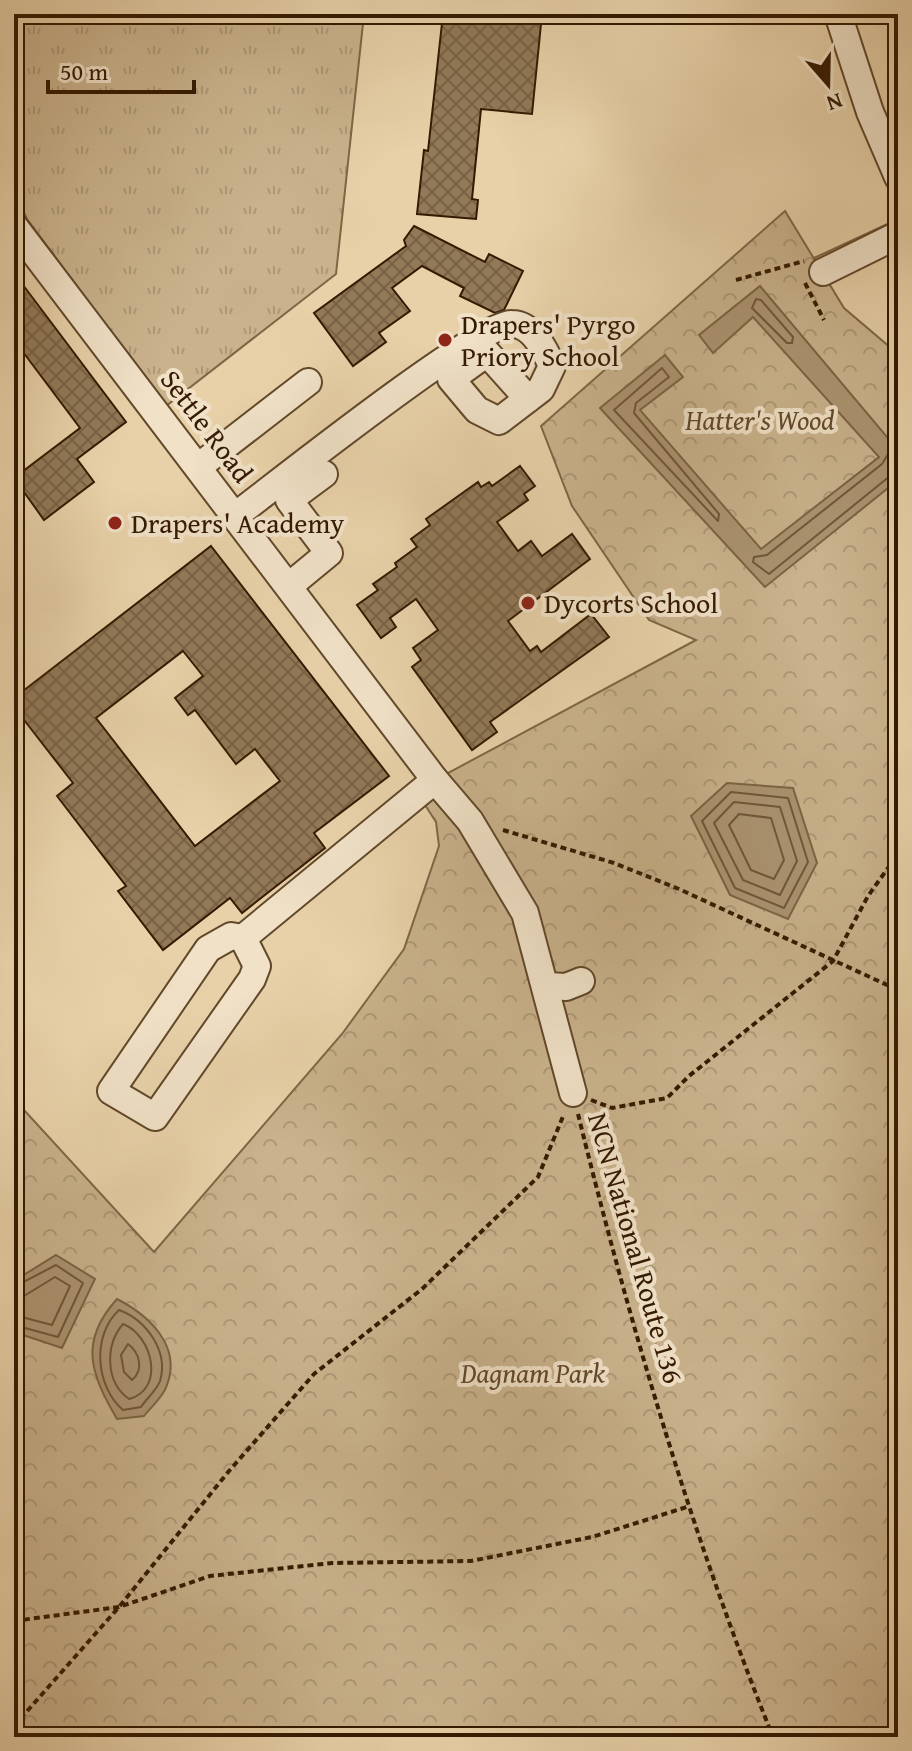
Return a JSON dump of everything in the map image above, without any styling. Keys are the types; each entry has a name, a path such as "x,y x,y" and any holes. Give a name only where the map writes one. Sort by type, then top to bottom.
{"street":[{"path":"838,14 870,112 898,177"},
{"name":"Settle Road","path":"14,226 435,780 470,821 525,913 547,986 573,1093"},
{"path":"818,265 898,235"},
{"path":"235,516 453,353 502,325 515,323 528,329 545,350 552,366 550,377 528,399 499,421 477,410 451,379 487,353 528,399"},
{"path":"198,467 308,382"},
{"path":"289,586 329,553 289,500 324,474"},
{"path":"243,938 257,966 252,979 155,1117 111,1091 208,949 231,936 243,938 435,780"},
{"path":"547,986 566,987 581,981"}],"path":[{"path":"736,280 818,265"},
{"path":"470,821 614,863 679,889 898,990"},
{"name":"NCN National Route 136","path":"573,1093 612,1108 667,1098 689,1076 833,961 868,896 898,854"},
{"path":"14,1726 119,1607 229,1471 314,1374 422,1289 538,1177 573,1093"},
{"name":"NCN National Route 136","path":"573,1093 608,1237 690,1506 738,1651 773,1737"},
{"path":"14,1621 119,1607 210,1576 332,1563 471,1561 592,1537 690,1506"}],"green space":[{"path":"14,14 364,14 336,274 166,406 27,219 14,192"},
{"name":"Dagnam Park","path":"785,211 844,308 898,354 898,1737 14,1737 14,1099 154,1252 342,1034 404,949 439,846 436,822 418,794 435,780 696,640 649,620 572,506 541,426"},
{"path":"898,219 898,239 823,272 814,258"}],"water":[{"path":"760,286 898,450 898,480 765,587 600,408 665,355 683,377 640,410 761,549 879,457 753,317 713,353 699,335"},
{"path":"727,783 793,788 817,863 788,919 730,895 691,816"},
{"path":"56,1255 95,1279 62,1348 14,1332 14,1281"},
{"path":"117,1299 150,1323 166,1344 170,1357 165,1389 144,1416 117,1419 95,1373 93,1344 97,1330"}],"building":[{"path":"443,14 542,14 532,114 481,109 472,199 478,200 476,219 417,214 424,150 428,151"},
{"path":"414,226 485,262 489,254 523,271 504,310 495,313 460,296 464,288 422,266 392,288 410,311 379,333 386,342 353,366 314,313 406,246 404,240"},
{"path":"14,273 126,422 77,459 94,482 44,520 14,478 80,428 14,340"},
{"path":"520,466 535,486 524,494 528,500 497,522 518,551 531,541 542,556 572,534 590,559 508,621 530,651 537,646 541,652 591,614 609,637 490,722 497,732 472,750 412,667 421,660 413,648 438,630 416,599 390,618 396,627 381,638 357,605 378,590 373,584 397,567 395,563 417,547 411,539 430,525 426,519 478,482 481,487 489,482 492,486"},
{"path":"211,546 389,776 314,833 325,848 242,913 230,898 163,950 118,891 126,886 57,796 73,783 14,707 14,698","holes":["183,651 203,676 175,698 188,715 195,710 236,764 255,749 280,781 195,846 96,718"]}],"place":[{"name":"Drapers' Pyrgo Priory School","path":"445,340"},
{"name":"Drapers' Academy","path":"115,523"},
{"name":"Dycorts School","path":"528,603"}],"park label":[{"name":"Hatter's Wood","path":"760,420"}]}
